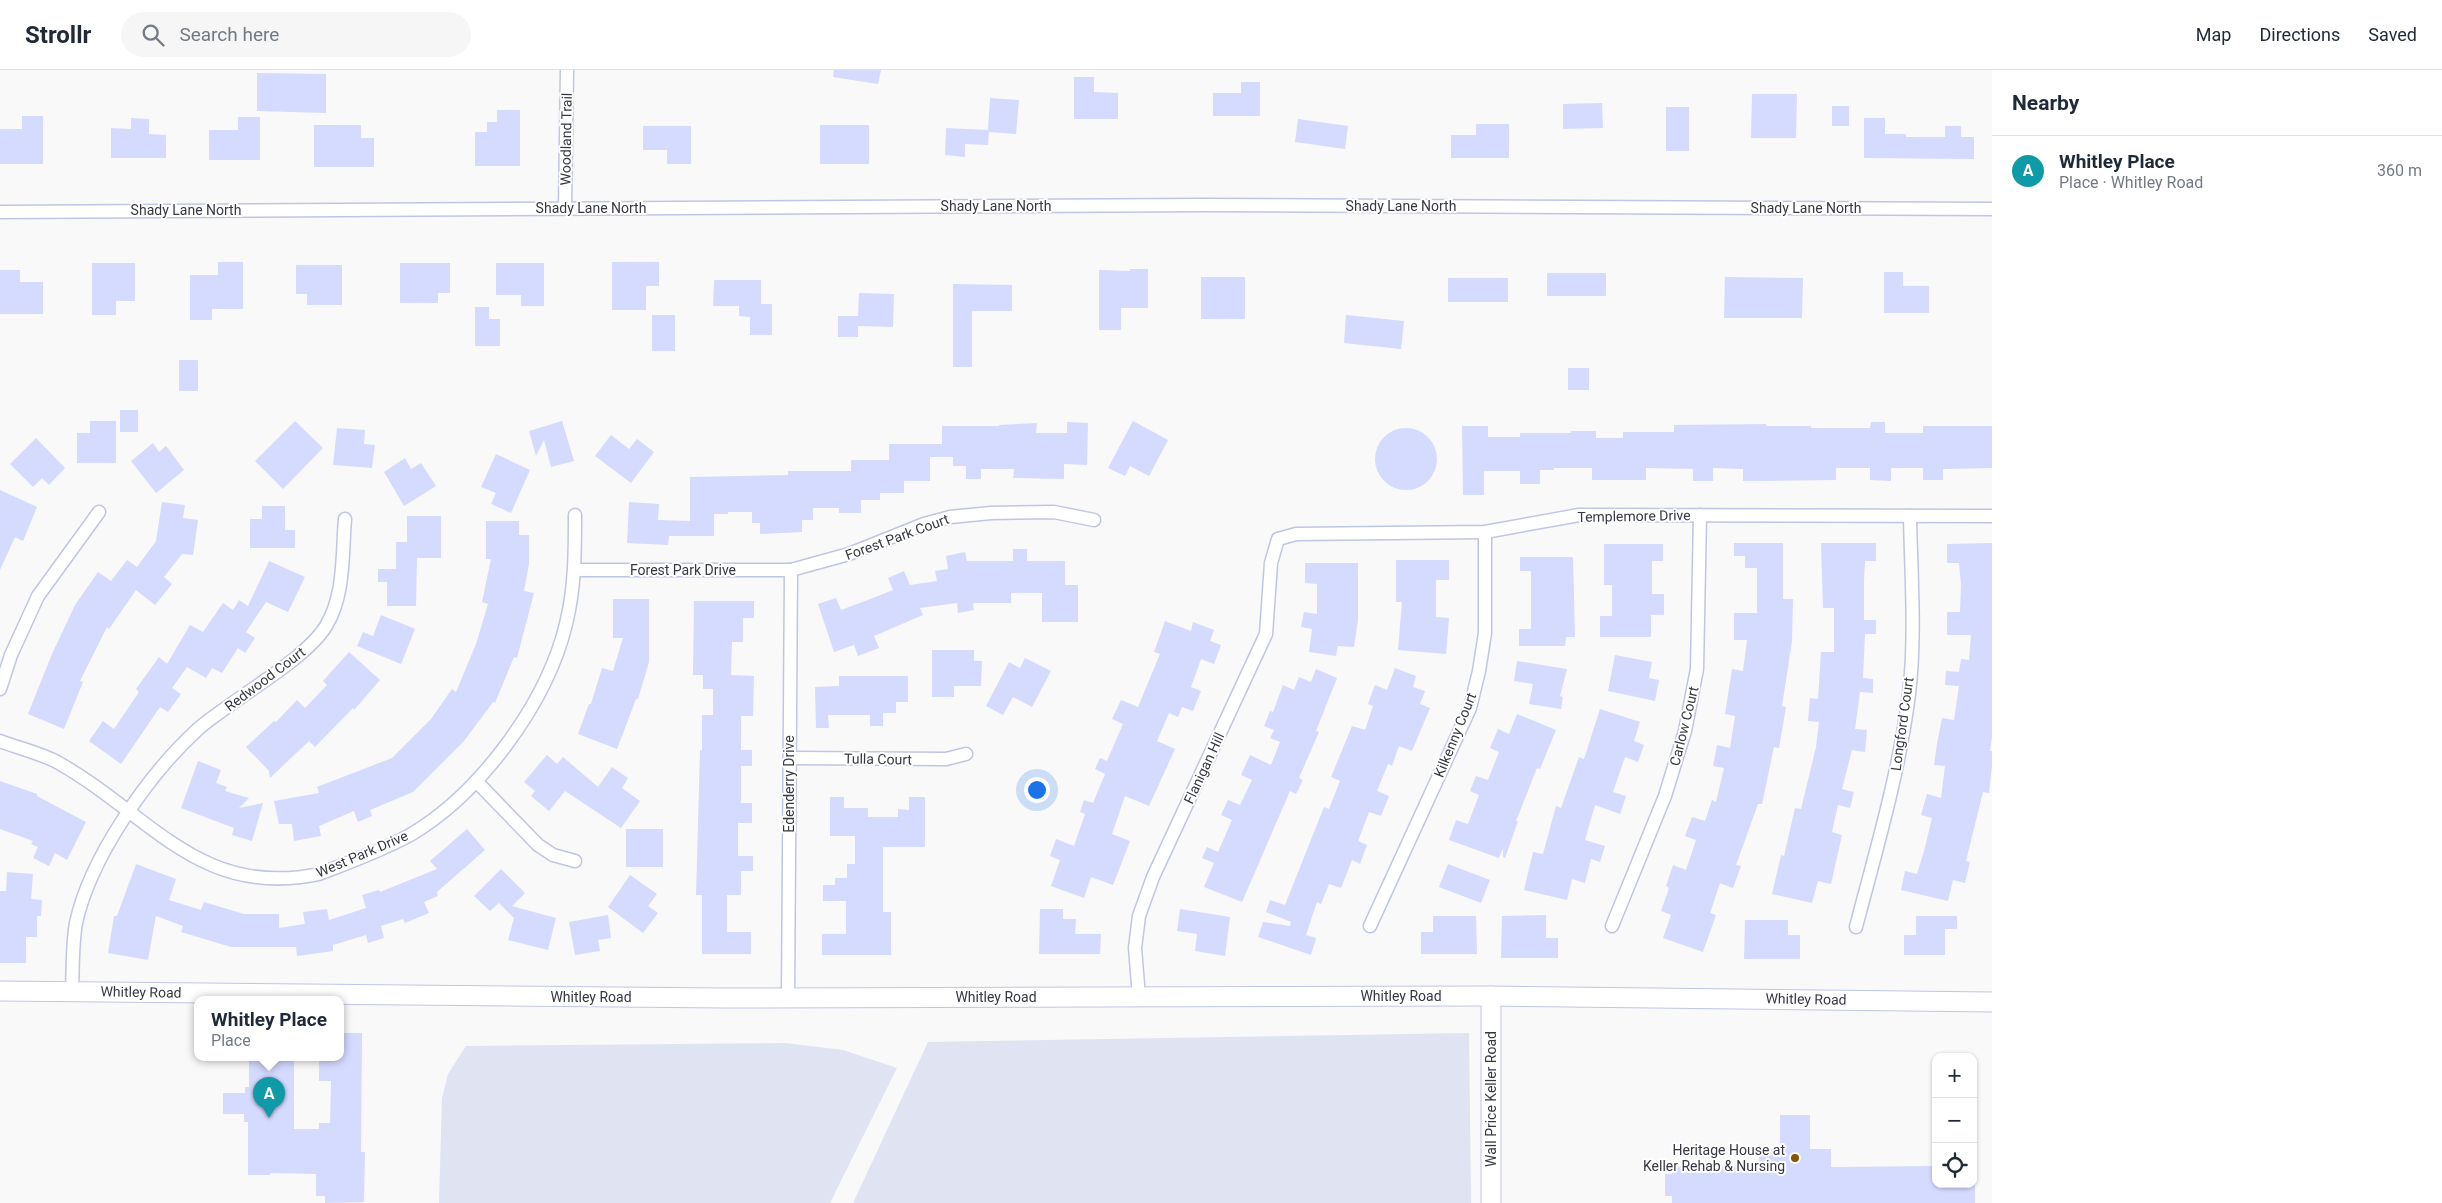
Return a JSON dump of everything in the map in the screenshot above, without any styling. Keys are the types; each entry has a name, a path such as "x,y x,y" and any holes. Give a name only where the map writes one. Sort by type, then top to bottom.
{"street":[{"name":"Woodland Trail","path":"565,208 566,70"},
{"name":"Shady Lane North","path":"0,212 1203,205 1992,209"},
{"path":"0,689 11,655 38,596 99,512"},
{"name":"Forest Park Court","path":"791,570 850,554 924,524 950,517 991,513 1046,512 1094,520"},
{"name":"West Park Drive","path":"0,741 56,762 130,812 183,851 213,867 257,879 303,878 333,869 410,835 439,815 476,782 497,758 521,723 554,660 566,624 575,570 575,515"},
{"name":"Templemore Drive","path":"1278,539 1296,534 1485,532 1579,515 1992,516"},
{"name":"Carlow Court","path":"1612,926 1665,796 1685,730 1697,669 1700,515"},
{"name":"Longford Court","path":"1856,927 1894,782 1909,693 1912,623 1910,516"},
{"name":"Redwood Court","path":"72,991 76,924 90,880 113,836 154,775 198,729 307,648 325,627 336,606 341,578 345,519"},
{"name":"Kilkenny Court","path":"1370,926 1470,708 1479,671 1485,632 1485,532"},
{"name":"Flanigan Hill","path":"1139,997 1135,948 1139,916 1153,877 1266,634 1271,563 1278,539"},
{"name":"Forest Park Drive","path":"575,570 791,570"},
{"name":"Edenderry Drive","path":"788,998 791,570"},
{"name":"Tulla Court","path":"790,758 946,759 966,754"},
{"path":"476,782 538,845 553,854 575,861"},
{"name":"Whitley Road","path":"0,991 788,998 1491,996 1992,1002"},
{"name":"Wall Price Keller Road","path":"1491,996 1491,1203"}],"shaded area":[{"path":"1469,1033 1471,1203 853,1203 928,1042"},
{"path":"785,1043 843,1050 897,1068 830,1203 439,1203 442,1098 448,1074 466,1046"}],"building":[{"path":"834,70 881,70 878,84 833,77"},
{"path":"257,73 326,74 326,113 257,111"},
{"path":"1074,77 1094,77 1094,92 1118,93 1118,119 1074,119"},
{"path":"1241,82 1260,82 1260,116 1213,116 1213,93 1241,93"},
{"path":"1752,94 1797,94 1796,138 1751,138"},
{"path":"990,98 1019,100 1016,134 989,132 988,145 965,144 965,157 945,155 946,128 988,130"},
{"path":"1602,103 1603,128 1563,129 1563,104"},
{"path":"1832,106 1849,106 1849,126 1832,126"},
{"path":"1666,107 1689,107 1689,151 1666,151"},
{"path":"497,110 520,110 520,166 475,166 475,132 487,132 487,122 497,122"},
{"path":"22,116 43,116 43,164 0,164 0,129 22,129"},
{"path":"238,117 260,117 260,160 209,160 209,130 238,130"},
{"path":"131,118 149,119 149,134 166,135 166,158 111,158 111,128 131,129"},
{"path":"1864,118 1885,118 1885,134 1906,134 1906,137 1945,137 1945,126 1961,126 1961,137 1974,137 1974,159 1864,158"},
{"path":"1298,119 1348,126 1345,149 1295,142"},
{"path":"1476,124 1509,124 1509,158 1451,158 1451,135 1476,135"},
{"path":"314,125 361,125 361,138 374,138 374,167 314,167"},
{"path":"820,125 869,125 869,164 820,164"},
{"path":"643,126 691,126 691,164 667,164 667,150 643,150"},
{"path":"218,262 243,262 243,309 212,309 212,320 190,320 190,275 218,275"},
{"path":"612,262 659,262 659,286 646,286 646,310 612,310"},
{"path":"92,263 135,263 135,301 116,301 116,315 92,315"},
{"path":"400,263 450,263 450,293 438,293 438,303 400,303"},
{"path":"496,263 544,263 544,306 521,306 521,295 496,295"},
{"path":"296,265 342,265 342,305 307,305 307,294 296,294"},
{"path":"1130,269 1148,269 1148,308 1121,308 1121,330 1099,330 1099,270 1130,271"},
{"path":"0,270 20,270 20,282 43,282 43,314 0,314"},
{"path":"1884,272 1903,272 1903,286 1929,286 1929,313 1884,313"},
{"path":"1547,273 1606,273 1606,296 1547,296"},
{"path":"1201,277 1245,277 1245,319 1201,319"},
{"path":"1725,277 1803,278 1802,318 1724,318"},
{"path":"1448,278 1508,278 1508,302 1448,302"},
{"path":"714,280 761,280 761,304 772,304 772,335 750,335 750,317 739,316 739,306 713,306"},
{"path":"953,284 1012,285 1012,311 972,311 972,367 953,367"},
{"path":"859,293 894,294 893,327 858,326 858,337 838,337 838,316 858,316"},
{"path":"475,307 489,307 489,319 500,319 500,346 475,346"},
{"path":"652,315 675,315 675,351 652,351"},
{"path":"1346,315 1404,321 1401,349 1344,343"},
{"path":"179,360 198,360 198,391 179,391"},
{"path":"1568,368 1589,368 1589,390 1568,390"},
{"path":"120,410 138,410 138,432 120,432"},
{"path":"90,421 116,421 116,463 77,463 77,433 90,433"},
{"path":"295,421 323,448 283,489 255,461"},
{"path":"562,421 574,461 551,467 544,440 536,456 529,431"},
{"path":"1133,421 1168,440 1149,476 1130,466 1125,476 1108,468"},
{"path":"1067,422 1088,423 1087,465 1064,464 1064,479 1013,478 1014,469 981,469 981,479 966,479 966,466 953,466 953,457 930,457 930,481 904,481 904,493 880,493 880,500 861,500 861,513 839,513 839,508 813,508 813,520 802,520 802,532 760,534 760,523 752,523 752,512 728,512 728,514 714,514 714,536 669,536 668,545 627,543 629,502 659,504 658,520 690,521 690,477 788,475 788,471 851,471 851,460 889,460 889,444 942,444 942,426 999,426 1037,423 1036,433 1067,433"},
{"path":"1871,422 1885,422 1885,433 1923,433 1923,426 1992,426 1992,468 1943,469 1943,480 1923,480 1923,468 1891,468 1891,481 1870,480 1870,468 1836,468 1836,480 1743,481 1743,469 1713,468 1713,481 1693,481 1693,469 1646,468 1646,480 1592,480 1592,468 1554,468 1554,470 1540,470 1540,484 1520,484 1520,471 1484,471 1484,495 1463,495 1462,426 1488,426 1488,437 1520,437 1520,433 1596,431 1596,438 1623,438 1623,432 1674,432 1674,425 1766,424 1766,426 1811,426 1811,428 1870,428"},
{"path":"337,428 365,430 364,444 375,445 372,468 333,465"},
{"path":"1406,428 1423,433 1428,437 1432,442 1437,459 1432,476 1428,481 1423,485 1406,490 1389,485 1384,481 1380,476 1375,459 1380,442 1384,437 1389,433"},
{"path":"611,435 629,449 637,439 654,452 631,483 595,456"},
{"path":"36,438 65,468 49,485 42,478 33,487 10,464"},
{"path":"153,443 159,452 166,446 184,470 156,493 131,461"},
{"path":"496,454 530,470 511,513 491,504 496,493 481,487"},
{"path":"405,458 411,469 421,463 436,486 404,506 384,472"},
{"path":"0,490 37,507 23,541 15,537 0,570"},
{"path":"162,502 185,505 183,518 198,520 193,555 182,554 164,577 172,584 155,605 136,590 109,629 107,627 80,681 83,682 64,729 28,714 52,654 75,605 98,572 111,581 127,560 137,567 156,541"},
{"path":"262,506 285,506 285,530 295,530 295,548 250,548 250,519 262,519"},
{"path":"407,516 441,516 441,558 417,558 416,606 387,606 387,582 378,582 378,569 396,569 396,542 407,542"},
{"path":"486,521 519,521 519,535 529,535 529,564 524,591 534,593 517,658 514,657 495,703 493,702 464,741 413,792 370,810 372,816 358,822 354,811 319,826 321,836 294,841 292,824 279,824 274,801 319,793 317,787 392,758 431,719 452,689 456,692 476,644 488,604 482,602 491,559 486,559"},
{"path":"1734,543 1783,543 1783,599 1793,599 1792,641 1782,706 1786,707 1779,748 1774,747 1762,804 1758,804 1736,865 1741,866 1733,888 1720,883 1710,913 1716,915 1703,952 1663,938 1671,915 1661,911 1669,888 1666,886 1673,865 1686,870 1696,840 1685,836 1692,817 1705,821 1712,800 1716,802 1724,768 1713,766 1717,745 1730,748 1735,716 1725,714 1732,669 1743,671 1747,640 1734,640 1734,613 1757,613 1757,568 1745,568 1745,556 1734,556"},
{"path":"1821,543 1876,543 1876,561 1865,561 1864,620 1876,620 1876,634 1865,634 1863,678 1873,679 1873,693 1860,692 1855,729 1867,730 1865,752 1852,750 1842,789 1854,792 1850,808 1838,805 1832,832 1842,835 1831,884 1818,881 1812,903 1772,894 1781,855 1784,856 1795,808 1801,809 1816,747 1819,722 1808,721 1810,698 1818,699 1821,652 1834,652 1834,608 1823,608"},
{"path":"1992,543 1992,737 1990,751 1992,751 1992,766 1989,793 1983,792 1966,861 1970,862 1965,883 1953,880 1948,901 1901,890 1905,871 1917,874 1924,851 1932,818 1921,815 1927,794 1941,798 1945,766 1934,765 1937,744 1942,718 1954,720 1959,686 1945,685 1946,671 1959,672 1961,659 1969,660 1971,635 1947,635 1947,612 1960,612 1961,585 1959,563 1947,563 1947,544"},
{"path":"1604,544 1663,544 1663,561 1652,561 1652,594 1664,594 1664,615 1651,615 1651,637 1600,637 1600,616 1612,616 1612,585 1604,585"},
{"path":"1013,549 1027,549 1027,561 1065,561 1065,585 1078,585 1078,622 1042,622 1042,593 1011,593 1011,603 973,603 974,610 958,613 957,603 920,608 923,615 874,636 879,648 858,656 854,645 834,652 818,604 836,598 841,610 893,590 888,578 904,571 910,585 937,581 935,571 948,569 946,556 965,552 967,561 1013,561"},
{"path":"1520,557 1573,557 1575,637 1566,637 1565,646 1519,646 1519,629 1531,629 1531,571 1520,571"},
{"path":"1396,560 1449,560 1449,580 1436,580 1436,617 1449,618 1446,654 1398,650 1402,602 1396,602"},
{"path":"269,561 305,577 288,612 266,602 246,632 255,638 245,653 238,648 222,673 212,668 206,678 187,667 172,688 181,694 168,712 160,707 121,764 89,741 103,721 114,729 139,692 136,689 159,657 167,664 190,625 203,632 223,603 233,610 239,600 248,606"},
{"path":"1305,563 1358,563 1358,620 1354,647 1338,646 1336,656 1309,652 1312,629 1301,627 1304,612 1317,614 1317,584 1305,583"},
{"path":"613,599 649,599 649,662 638,699 636,699 617,749 578,734 589,704 591,704 602,668 613,671 623,638 613,638"},
{"path":"694,601 754,601 754,618 743,618 743,642 732,642 731,675 754,676 753,716 741,716 741,750 752,750 752,766 741,766 741,803 752,803 752,823 738,823 738,856 753,856 753,871 741,871 741,895 727,895 727,932 751,932 751,954 702,954 702,895 696,895 700,750 702,750 702,715 713,715 713,689 703,689 703,675 693,675"},
{"path":"381,615 415,629 401,664 357,646 363,632 373,636"},
{"path":"1165,621 1191,631 1193,622 1214,630 1210,641 1221,645 1214,664 1201,659 1191,687 1201,691 1193,711 1182,707 1178,717 1169,713 1157,741 1175,749 1149,806 1125,796 1112,834 1130,841 1113,885 1091,877 1084,898 1051,886 1060,860 1050,856 1056,839 1074,846 1085,814 1080,812 1084,800 1093,803 1105,774 1095,769 1100,758 1107,761 1123,724 1112,719 1121,700 1138,707 1160,654 1154,652"},
{"path":"932,650 974,650 974,661 982,661 981,686 954,686 954,697 932,697"},
{"path":"349,652 380,680 354,710 353,708 315,747 309,741 270,778 269,771 246,747 274,721 276,722 297,700 305,708 327,685 323,681"},
{"path":"1615,655 1652,662 1649,678 1659,680 1655,701 1608,691"},
{"path":"1025,658 1051,671 1032,707 1013,697 1003,715 986,706 1009,662 1020,668"},
{"path":"1517,661 1567,669 1560,696 1563,697 1561,709 1529,704 1533,684 1514,681"},
{"path":"1395,668 1416,676 1413,687 1425,691 1420,704 1430,708 1412,751 1399,746 1392,766 1388,764 1377,791 1389,796 1381,816 1369,812 1358,841 1367,845 1360,864 1352,860 1341,888 1329,884 1321,904 1317,902 1306,935 1316,938 1311,955 1258,937 1263,922 1290,926 1291,922 1266,912 1270,900 1285,905 1324,807 1329,809 1340,781 1331,777 1352,726 1365,730 1373,706 1368,704 1375,685 1387,690"},
{"path":"1316,669 1337,678 1316,731 1319,732 1299,778 1303,780 1296,794 1290,791 1242,902 1204,887 1214,863 1202,858 1207,847 1218,852 1232,820 1221,815 1228,800 1240,805 1252,780 1241,775 1250,755 1271,765 1280,742 1270,738 1274,730 1264,726 1270,711 1273,712 1283,685 1294,690 1299,677 1311,682"},
{"path":"839,676 908,676 908,702 896,702 896,713 883,713 883,726 870,726 870,715 828,715 829,728 816,728 815,687 839,686"},
{"path":"1600,709 1640,722 1634,741 1644,745 1638,762 1625,757 1613,792 1626,796 1620,814 1595,805 1585,840 1605,846 1600,862 1591,859 1585,883 1572,879 1567,900 1524,890 1533,852 1543,854 1556,806 1561,808 1579,757 1584,759"},
{"path":"1517,714 1556,730 1540,769 1537,768 1516,821 1518,821 1505,858 1503,857 1503,848 1499,858 1449,840 1456,820 1468,824 1479,795 1470,791 1476,776 1488,780 1499,752 1490,748 1498,729 1509,734"},
{"path":"547,755 557,764 563,757 598,787 612,767 628,778 622,788 640,801 621,828 565,791 549,811 531,796 535,791 524,782"},
{"path":"198,761 221,770 216,783 227,787 225,791 249,798 239,808 263,803 252,841 232,835 234,828 181,808"},
{"path":"0,781 37,794 37,796 86,822 67,860 55,853 49,866 33,858 38,847 31,844 33,841 0,829"},
{"path":"830,797 844,797 844,808 868,808 868,817 898,817 898,809 909,810 909,797 925,797 925,847 883,847 883,912 891,912 891,955 822,955 822,934 846,934 846,901 823,901 823,885 835,885 835,878 847,878 847,864 855,864 855,836 830,836"},
{"path":"467,829 485,850 437,892 438,896 424,902 429,913 405,923 403,919 381,926 384,938 368,943 366,935 333,945 333,951 297,956 296,947 231,947 181,932 183,926 156,916 148,960 108,953 114,916 117,916 136,864 176,879 169,900 201,910 204,902 244,914 279,914 279,928 305,924 303,912 327,909 329,920 366,908 362,895 379,890 380,892 437,869 430,861"},
{"path":"626,829 663,829 663,867 626,867"},
{"path":"1448,864 1490,880 1481,903 1439,887"},
{"path":"501,869 525,893 512,906 556,918 548,950 508,940 514,918 499,903 490,911 474,896"},
{"path":"7,872 33,874 31,899 42,900 41,916 37,916 37,937 26,937 26,963 0,963 0,891 6,891"},
{"path":"630,875 657,894 648,906 658,913 643,933 608,907"},
{"path":"1040,909 1063,909 1063,919 1076,919 1075,934 1101,934 1100,954 1039,954"},
{"path":"1180,909 1230,917 1225,956 1195,951 1197,934 1177,931"},
{"path":"608,915 611,938 598,940 600,951 575,955 569,922"},
{"path":"1546,915 1546,938 1558,938 1558,958 1501,958 1502,916"},
{"path":"1433,916 1476,916 1477,954 1421,954 1421,932 1433,932"},
{"path":"1916,916 1957,916 1957,929 1945,929 1945,955 1904,955 1904,935 1916,935"},
{"path":"1745,920 1788,920 1788,935 1800,935 1800,959 1744,959"},
{"path":"344,1033 362,1033 361,1152 365,1152 364,1202 325,1203 325,1196 316,1196 316,1174 270,1173 270,1175 248,1175 248,1122 244,1122 244,1114 223,1114 223,1093 245,1093 245,1087 249,1087 249,1061 294,1061 294,1129 319,1129 319,1123 330,1123 331,1081 319,1081 319,1061 344,1061"},
{"name":"Heritage House at Keller Rehab & Nursing","path":"1780,1115 1810,1115 1810,1149 1831,1149 1831,1167 1932,1166 1932,1188 1975,1188 1975,1203 1672,1203 1672,1196 1665,1196 1665,1174 1672,1174 1672,1167 1759,1166 1759,1150 1780,1149"}],"place":[{"name":"Whitley Place","path":"269,1118"},
{"name":"Heritage House at Keller Rehab & Nursing","path":"1795,1158"}]}
